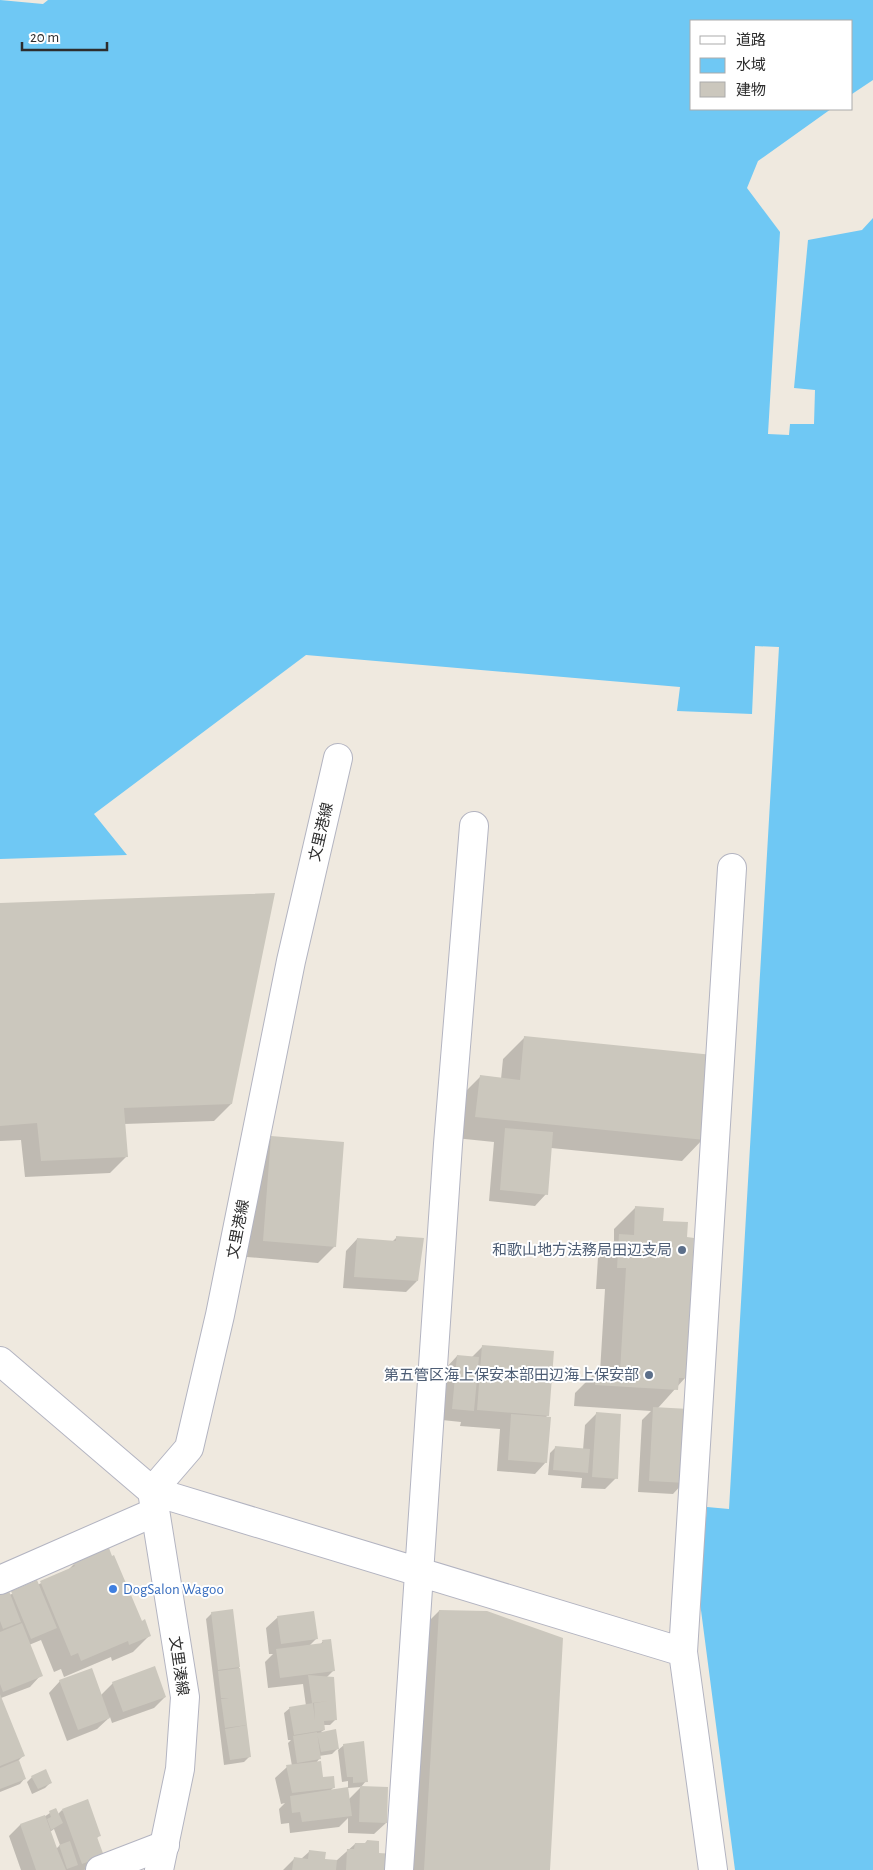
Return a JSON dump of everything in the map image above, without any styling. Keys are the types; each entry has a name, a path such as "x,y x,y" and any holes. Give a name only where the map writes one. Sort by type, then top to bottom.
{"street":[{"name":"文里港線","path":"154,1501 189,1448 220,1315 291,961 338,758"},
{"path":"399,1870 447,1154 474,826"},
{"path":"713,1870 683,1652 732,868"},
{"path":"0,1361 154,1501 419,1571 683,1652"},
{"path":"0,1580 154,1501"},
{"name":"文里湊線","path":"154,1501 185,1696 180,1769 162,1858"},
{"path":"100,1870 162,1858"}],"water":[{"path":"0,0 43,4 48,0 873,0 873,80 853,93 853,20 690,20 690,110 830,110 758,161 747,188 780,232 768,434 789,435 790,424 814,424 815,390 794,388 808,240 862,230 873,218 873,1870 735,1870 699,1595 707,1507 729,1509 779,647 755,646 752,714 677,711 680,687 306,655 94,814 127,855 0,859"}],"building":[{"path":"275,893 232,1104 124,1108 128,1157 41,1161 37,1123 0,1126 0,903"},
{"path":"524,1036 713,1055 705,1140 475,1117 480,1075 520,1080"},
{"path":"505,1128 553,1132 548,1195 500,1190"},
{"path":"271,1136 344,1142 336,1247 263,1241"},
{"path":"635,1206 664,1208 663,1221 688,1222 687,1237 694,1238 686,1378 679,1378 678,1390 595,1385 596,1370 620,1372 626,1268 617,1268 619,1234 634,1235"},
{"path":"396,1236 424,1238 418,1281 354,1277 357,1238 396,1241"},
{"path":"482,1345 554,1351 549,1416 477,1410"},
{"path":"457,1355 479,1357 474,1411 452,1409"},
{"path":"653,1407 689,1409 686,1483 649,1481"},
{"path":"596,1412 621,1414 618,1479 592,1477"},
{"path":"511,1414 551,1417 547,1463 508,1460"},
{"path":"555,1446 590,1449 588,1473 553,1470"},
{"path":"109,1548 112,1556 114,1555 142,1621 145,1619 151,1636 129,1645 128,1641 81,1661 78,1653 71,1656 40,1581 75,1566 73,1563"},
{"path":"37,1580 57,1628 31,1639 11,1591"},
{"path":"9,1591 21,1622 3,1629 0,1621 0,1594"},
{"path":"233,1609 240,1667 218,1670 211,1612"},
{"path":"439,1610 487,1611 563,1638 550,1870 424,1870"},
{"path":"314,1611 318,1639 281,1644 277,1616"},
{"path":"22,1623 43,1676 3,1692 0,1684 0,1632"},
{"path":"331,1639 335,1671 280,1678 276,1649 323,1643 322,1640"},
{"path":"155,1666 166,1697 123,1712 112,1682"},
{"path":"92,1668 110,1718 78,1730 59,1680"},
{"path":"240,1668 247,1725 225,1728 221,1699 229,1698 221,1698 218,1671"},
{"path":"308,1675 334,1677 337,1720 324,1721 325,1730 294,1735 289,1707 313,1703 315,1720 314,1703 329,1701 312,1703"},
{"path":"0,1694 25,1756 0,1766"},
{"path":"247,1725 251,1757 230,1760 225,1729"},
{"path":"336,1729 339,1749 321,1752 317,1733"},
{"path":"317,1732 321,1759 297,1763 293,1736"},
{"path":"364,1741 368,1782 353,1783 353,1777 347,1777 343,1744"},
{"path":"19,1760 26,1779 0,1789 0,1768"},
{"path":"321,1761 323,1777 334,1776 335,1788 292,1793 286,1765"},
{"path":"46,1769 52,1783 38,1789 31,1776"},
{"path":"360,1786 388,1787 387,1823 359,1822"},
{"path":"348,1787 352,1816 302,1822 300,1812 292,1813 290,1796"},
{"path":"88,1799 101,1836 97,1837 104,1856 82,1864 62,1809"},
{"path":"56,1808 63,1823 51,1830 47,1819 51,1817 49,1811"},
{"path":"45,1815 66,1870 36,1870 20,1824"},
{"path":"367,1840 379,1841 379,1853 394,1854 393,1870 346,1870 347,1849 354,1849 355,1843 366,1843"},
{"path":"70,1841 78,1865 67,1869 59,1845"},
{"path":"309,1850 326,1852 325,1859 337,1860 336,1870 292,1870 294,1857 308,1859"}],"place":[{"name":"和歌山地方法務局田辺支局","path":"682,1250"},
{"name":"第五管区海上保安本部田辺海上保安部","path":"649,1375"},
{"name":"DogSalon Wagoo","path":"113,1589"}]}
